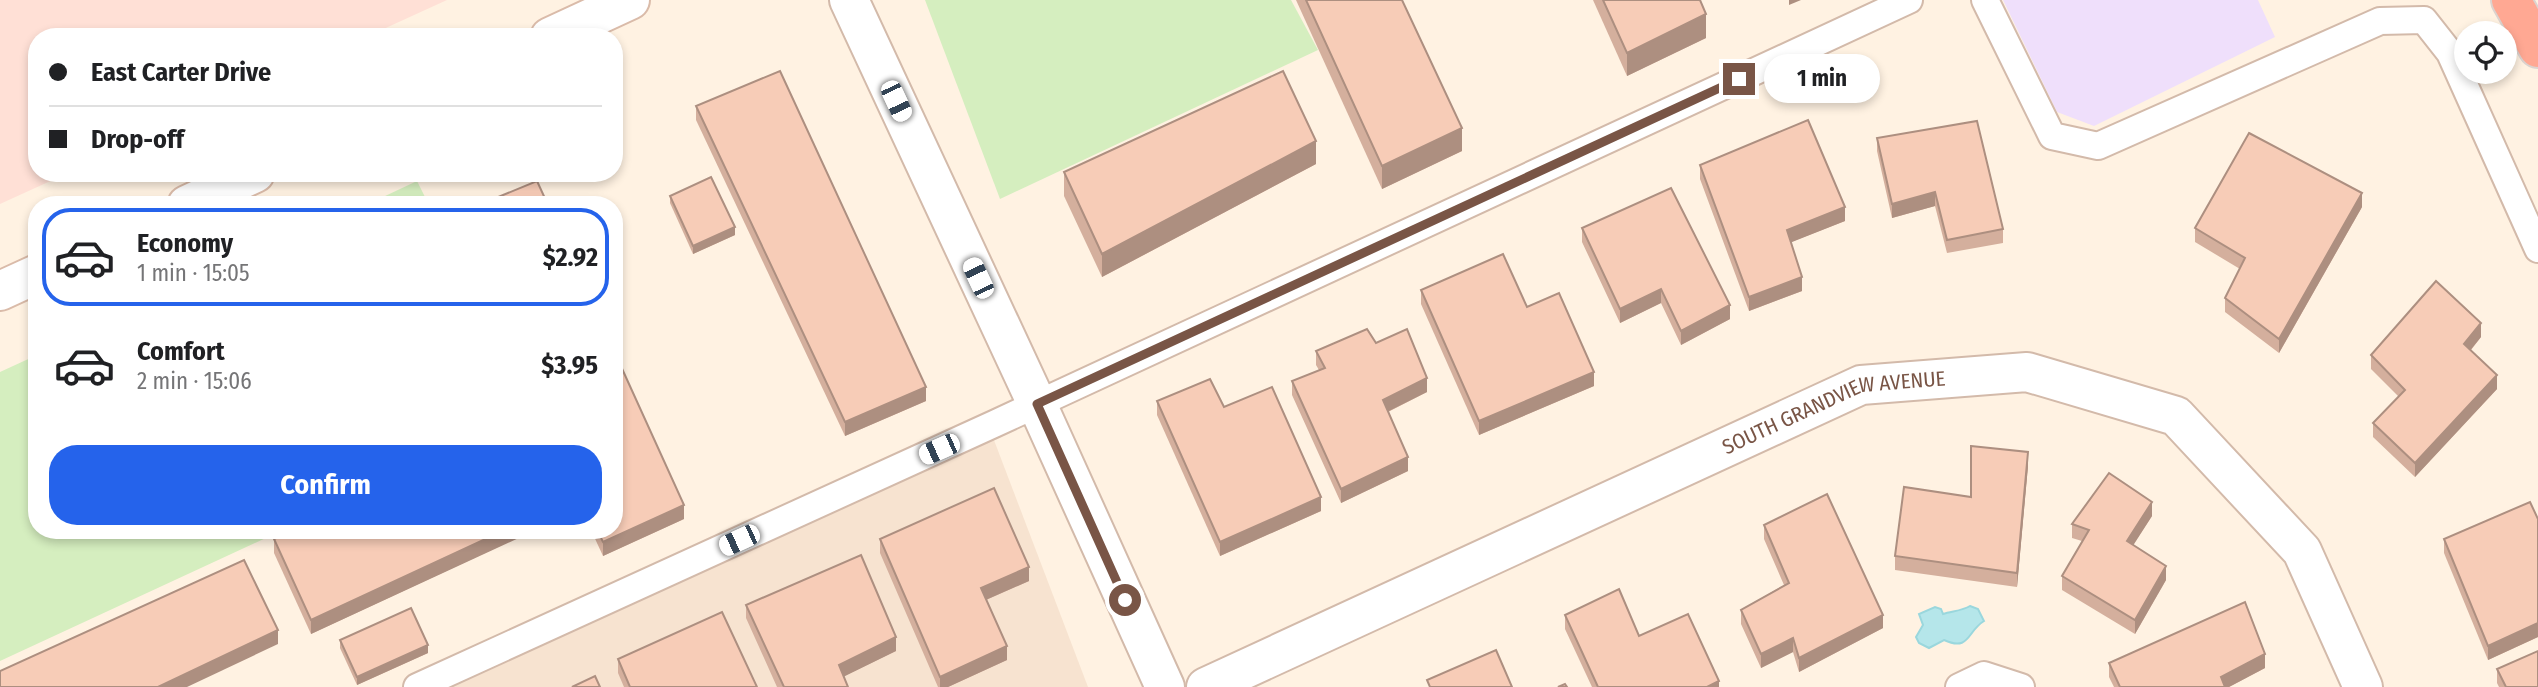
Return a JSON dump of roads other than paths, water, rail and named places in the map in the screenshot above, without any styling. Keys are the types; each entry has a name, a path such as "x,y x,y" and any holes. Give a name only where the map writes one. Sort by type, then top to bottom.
{"highway":[{"path":"2511,0 2538,48"}],"street":[{"path":"569,28 629,0"},
{"path":"849,0 1037,404 1164,687"},
{"path":"206,196 236,182"},
{"path":"0,291 28,278"},
{"name":"SOUTH GRANDVIEW AVENUE","path":"1206,687 1861,385 2027,372 2175,416 2302,551 2362,687"}],"lane":[{"path":"417,687 1037,404 1909,0"},
{"path":"1986,0 2052,136 2098,146 2380,21 2424,20 2451,53 2538,249"},
{"path":"1959,687 1984,676 2021,687"}],"water":[{"path":"1970,606 1978,609 1984,621 1964,642 1952,643 1944,640 1929,648 1919,643 1916,637 1923,625 1919,614 1935,607 1941,609 1943,614"}]}
